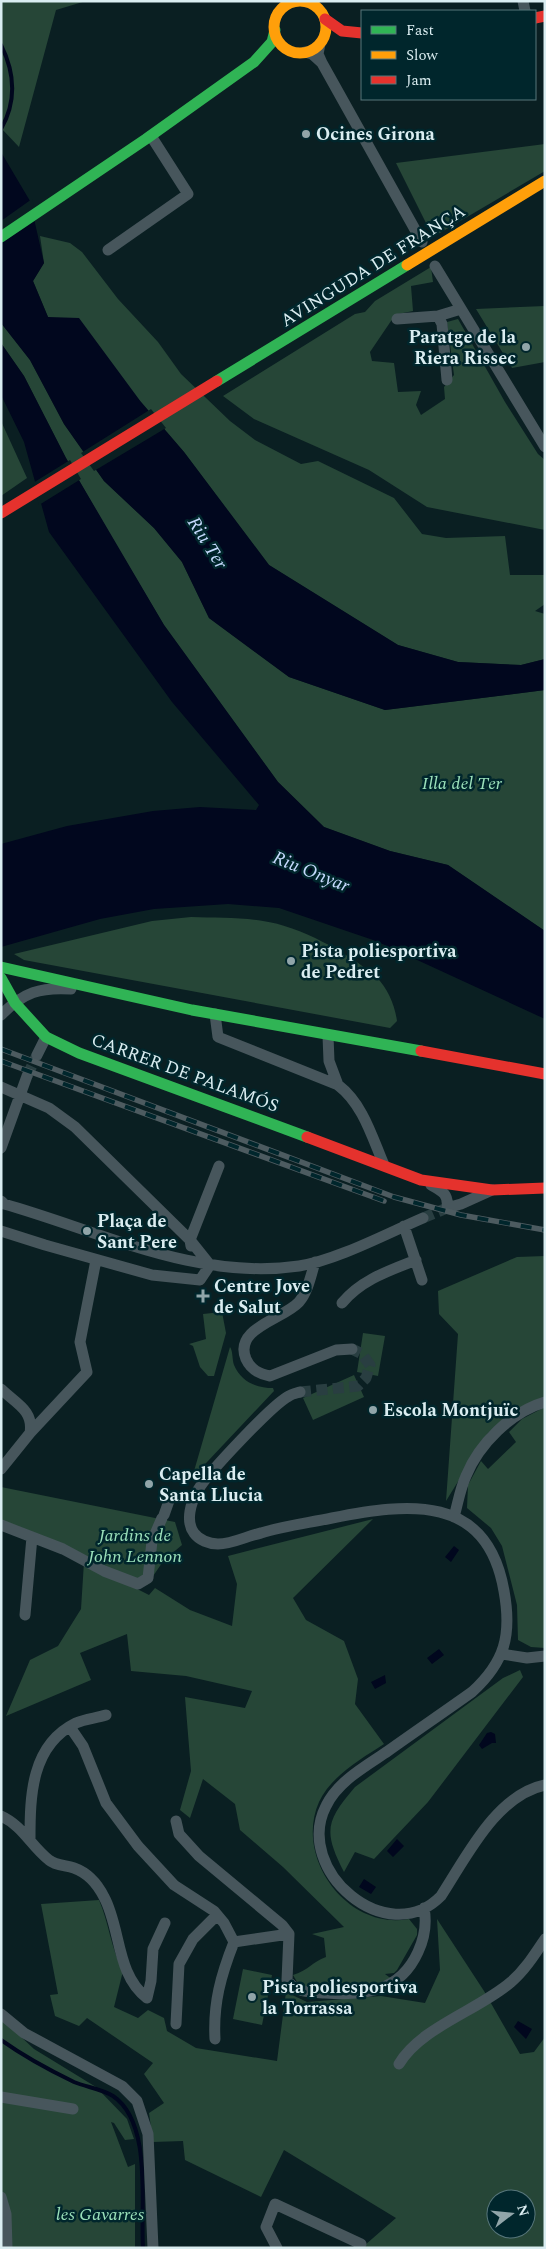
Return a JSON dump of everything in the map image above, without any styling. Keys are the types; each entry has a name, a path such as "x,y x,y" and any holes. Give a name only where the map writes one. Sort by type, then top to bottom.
{"main road":[{"path":"1,237 151,136 254,62 272,42 275,25 275,1"},
{"path":"325,19 326,32 320,44 298,53 285,48 280,43 275,25 282,9 294,2 312,3 331,25 349,34 361,33"},
{"name":"AVINGUDA DE FRANÇA","path":"1,513 545,180"},
{"path":"1,966 106,992 214,1014 545,1074"},
{"name":"CARRER DE PALAMÓS","path":"1,978 15,1003 46,1037 79,1053 421,1180 492,1190 545,1188"}],"street":[{"path":"320,44 318,54 322,63 422,242"},
{"path":"304,52 312,54 322,63"},
{"path":"108,250 188,194 151,136"},
{"path":"435,266 545,447"},
{"path":"397,319 438,316 461,309"},
{"path":"438,316 442,324 447,380"},
{"path":"1,1015 26,994 47,988 106,992"},
{"path":"214,1014 218,1037 338,1085 350,1094 358,1106 384,1165"},
{"path":"328,1036 329,1061 338,1085"},
{"path":"37,1055 46,1037"},
{"path":"312,1074 329,1061"},
{"path":"1,1148 18,1095 27,1076"},
{"path":"1,1087 49,1108 75,1127 190,1240 210,1264"},
{"path":"186,1261 192,1252 190,1240 219,1166"},
{"path":"421,1180 443,1191 447,1197 446,1208 461,1204 492,1190"},
{"path":"2,1206 186,1261 224,1268 255,1269 300,1266 315,1262 422,1218"},
{"path":"404,1226 422,1280"},
{"path":"1,1231 152,1275 200,1280 210,1264"},
{"path":"1,1469 30,1433 87,1372 80,1342 96,1260"},
{"path":"342,1303 367,1280 416,1260"},
{"path":"315,1262 300,1301 250,1334 245,1343 244,1354 247,1362 253,1370 270,1376 336,1350 352,1349"},
{"path":"1,1389 26,1412 31,1420 30,1433"},
{"path":"300,1392 280,1402 233,1449 198,1490 191,1507 190,1522 196,1536 205,1541 218,1544 262,1532 375,1510 404,1508 433,1510 454,1517 477,1532 490,1548 503,1582 508,1624 502,1654 495,1668 472,1692 345,1782 326,1805 320,1822 320,1840 331,1874 349,1895 375,1911 392,1915 424,1908 441,1896 501,1808 518,1796 545,1785"},
{"path":"454,1517 466,1476 487,1442 514,1417 545,1402"},
{"path":"1,1525 63,1549 104,1571 138,1584 148,1578 152,1541 170,1498"},
{"path":"25,1614 32,1537"},
{"path":"502,1654 527,1658 545,1656"},
{"path":"30,1839 30,1808 37,1766 45,1752 57,1737 78,1722 106,1715"},
{"path":"70,1727 83,1746 106,1803 138,1846 174,1885 208,1906 217,1915 234,1942"},
{"path":"1,1816 18,1826 51,1862 75,1868 96,1884 111,1912 123,1959 139,1993 147,1998 153,1949 165,1923"},
{"path":"176,1821 179,1834 205,1862 282,1925 290,1934 287,1980 299,1991 335,1994 367,1992 396,1982 408,1969 418,1953 426,1929 424,1908"},
{"path":"176,2024 179,1964 193,1939 217,1915"},
{"path":"234,1942 290,1934"},
{"path":"399,2064 413,2045 510,1983 525,1967 545,1939"},
{"path":"215,2039 215,2003 226,1962 234,1942"},
{"path":"1,2014 24,2033 122,2086 136,2101 142,2111 148,2134 153,2248"},
{"path":"1,2097 73,2109"},
{"path":"1,2197 6,2214 6,2248"},
{"path":"277,2248 266,2227 275,2204 361,2244"}],"green space":[{"path":"1,1 86,1 56,10 19,147 1,128"},
{"path":"545,144 545,171 433,237 396,163"},
{"path":"40,236 70,243 82,252 118,299 158,342 181,374 230,421 255,440 301,464 318,461 394,498 422,534 446,538 505,536 510,575 545,575 545,604 535,611 545,614 545,659 521,665 458,662 398,645 269,565 184,452 141,402 48,317 33,281 44,263"},
{"path":"431,267 433,282 411,286 413,311 398,314 391,321 370,352 372,361 394,363 398,392 421,391 416,405 421,415 445,399 444,387 454,375 447,322 458,319 505,402 538,454 545,460 545,530 427,507 369,470 254,419 223,396 355,314 365,312 375,301"},
{"path":"545,306 545,362 512,368 476,309"},
{"name":"Illa del Ter","path":"1,323 30,360 64,424 104,481 154,528 182,562 209,618 289,677 385,710 545,690 545,931 448,865 390,851 324,827 278,782 164,625 66,458 24,376 1,343"},
{"path":"1,421 27,478 1,496"},
{"path":"191,917 263,921 292,928 323,942 352,959 380,981 390,997 397,1021 390,1028 24,960 14,954 152,921"},
{"path":"545,1256 545,1399 516,1411 488,1433 446,1501 458,1334 439,1314 438,1291 517,1257"},
{"path":"222,1312 226,1333 214,1376 208,1376 200,1367 193,1346 189,1344 206,1339 203,1314"},
{"path":"363,1333 385,1336 378,1376 357,1372"},
{"path":"230,1347 234,1365 245,1380 261,1387 273,1388 274,1391 192,1478"},
{"path":"354,1375 364,1397 313,1420 303,1398"},
{"path":"545,1407 545,1648 531,1647 518,1640 517,1605 502,1546 491,1528 467,1508 468,1485 481,1461 488,1469 516,1442 509,1432 522,1419"},
{"name":"Jardins de John Lennon","path":"1,1487 175,1522 182,1545 164,1560 147,1585 1,1521"},
{"path":"373,1519 293,1598 306,1620 344,1641 358,1679 355,1704 384,1744 347,1769 324,1793 319,1802 313,1824 314,1846 320,1867 332,1886 347,1902 366,1914 387,1920 409,1919 417,1929 417,1935 397,1970 394,1973 385,1974 393,1978 371,1985 336,1988 300,1987 293,1975 326,1957 324,1938 312,1934 344,1927 283,1867 240,1830 235,1804 203,1779 190,1818 180,1810 191,1771 185,1697 245,1708 252,1691 186,1676 131,1671 127,1634 80,1653 91,1680 6,1716 30,1660 58,1646 81,1609 84,1562 149,1595 155,1588 190,1610 232,1626 237,1584 228,1556"},
{"path":"520,1670 523,1677 428,1802 374,1859 355,1852 344,1872 333,1846 331,1827 338,1809 355,1787 503,1678"},
{"path":"99,1900 123,1971 114,2007 138,2018 148,2010 164,2018 167,2031 196,2048 277,2061 286,1992 307,2002 381,1996 425,2003 440,1970 437,1919 484,1991 520,2054 534,2052 545,2037 545,2248 365,2248 365,2245 396,2218 284,2150 261,2197 185,2160 183,2141 153,2142 149,2113 164,2103 144,2074 153,2063 87,2018 79,2026 55,2016 50,1995 58,1994 41,1904"},
{"name":"Pista poliesportiva la Torrassa","path":"243,1969 272,1975 262,2025 233,2019"},
{"name":"les Gavarres","path":"1,2018 34,2049 96,2087 127,2119 134,2139 125,2140 114,2123 111,2122 128,2167 135,2164 135,2248 1,2248"}],"water":[{"name":"Riu Ter","path":"1,152 30,201 44,263 33,281 48,317 79,318 141,402 184,452 269,565 398,645 458,662 521,665 545,659 545,690 385,710 289,677 209,618 182,562 154,528 104,481 64,424 30,360 1,323"},
{"name":"Riu Onyar","path":"1,343 24,376 66,458 164,625 278,782 324,827 390,851 448,865 545,931 545,1019 376,941 279,908 228,904 154,909 100,919 1,947 1,844 67,826 153,811 200,807 256,810 259,805 172,702 49,532 24,442 1,395"},
{"path":"454,1546 459,1550 451,1562 445,1557"},
{"path":"439,1649 444,1655 432,1664 427,1658"},
{"path":"385,1675 386,1683 375,1689 371,1682"},
{"path":"487,1733 495,1734 496,1743 492,1743 482,1749 479,1745"},
{"path":"397,1839 404,1846 393,1857 387,1851"},
{"path":"364,1879 376,1887 371,1894 359,1887"},
{"path":"518,2021 532,2029 526,2039 514,2027"}],"pier":[{"path":"32,199 38,219 1,243 1,221"},
{"path":"151,409 166,428 94,471 81,453"},
{"path":"70,460 81,479 39,505 33,483"}],"waterway":[{"path":"1,45 9,66 12,87 10,108 1,129"},
{"path":"1,2040 65,2078 113,2096 126,2109 134,2125 142,2166 143,2248"}],"tunnel":[{"path":"27,1076 37,1055"},
{"path":"423,1218 447,1208"},
{"path":"300,1392 358,1386 366,1378 370,1365 362,1354 352,1349"}],"railway":[{"path":"1,1049 394,1197 461,1215 545,1230"},
{"path":"1,1061 384,1201"}],"traffic: fast":[{"path":"1,237 146,139 254,62 272,42 275,30"},
{"path":"217,381 407,265"},
{"path":"1,967 192,1010 421,1051"},
{"path":"1,978 15,1003 46,1037 79,1053 307,1137"}],"traffic: slow":[{"path":"300,1 310,3 318,9 324,17 326,27 324,37 318,45 310,51 300,53 290,51 282,45 276,37 274,27 276,17 282,9 290,3 300,1"},
{"path":"407,265 545,181"}],"traffic: jam":[{"path":"536,18 545,16"},
{"path":"325,19 342,31 361,33"},
{"path":"1,513 217,381"},
{"path":"421,1051 545,1074"},
{"path":"307,1137 421,1180 492,1190 545,1188"}],"place":[{"name":"Ocines Girona","path":"306,134"},
{"name":"Paratge de la Riera Rissec","path":"526,347"},
{"name":"Pista poliesportiva de Pedret","path":"291,961"},
{"name":"Plaça de Sant Pere","path":"87,1231"},
{"name":"Centre Jove de Salut","path":"203,1296"},
{"name":"Escola Montjuïc","path":"373,1410"},
{"name":"Capella de Santa Llucia","path":"149,1484"},
{"name":"Pista poliesportiva la Torrassa","path":"252,1997"}]}
